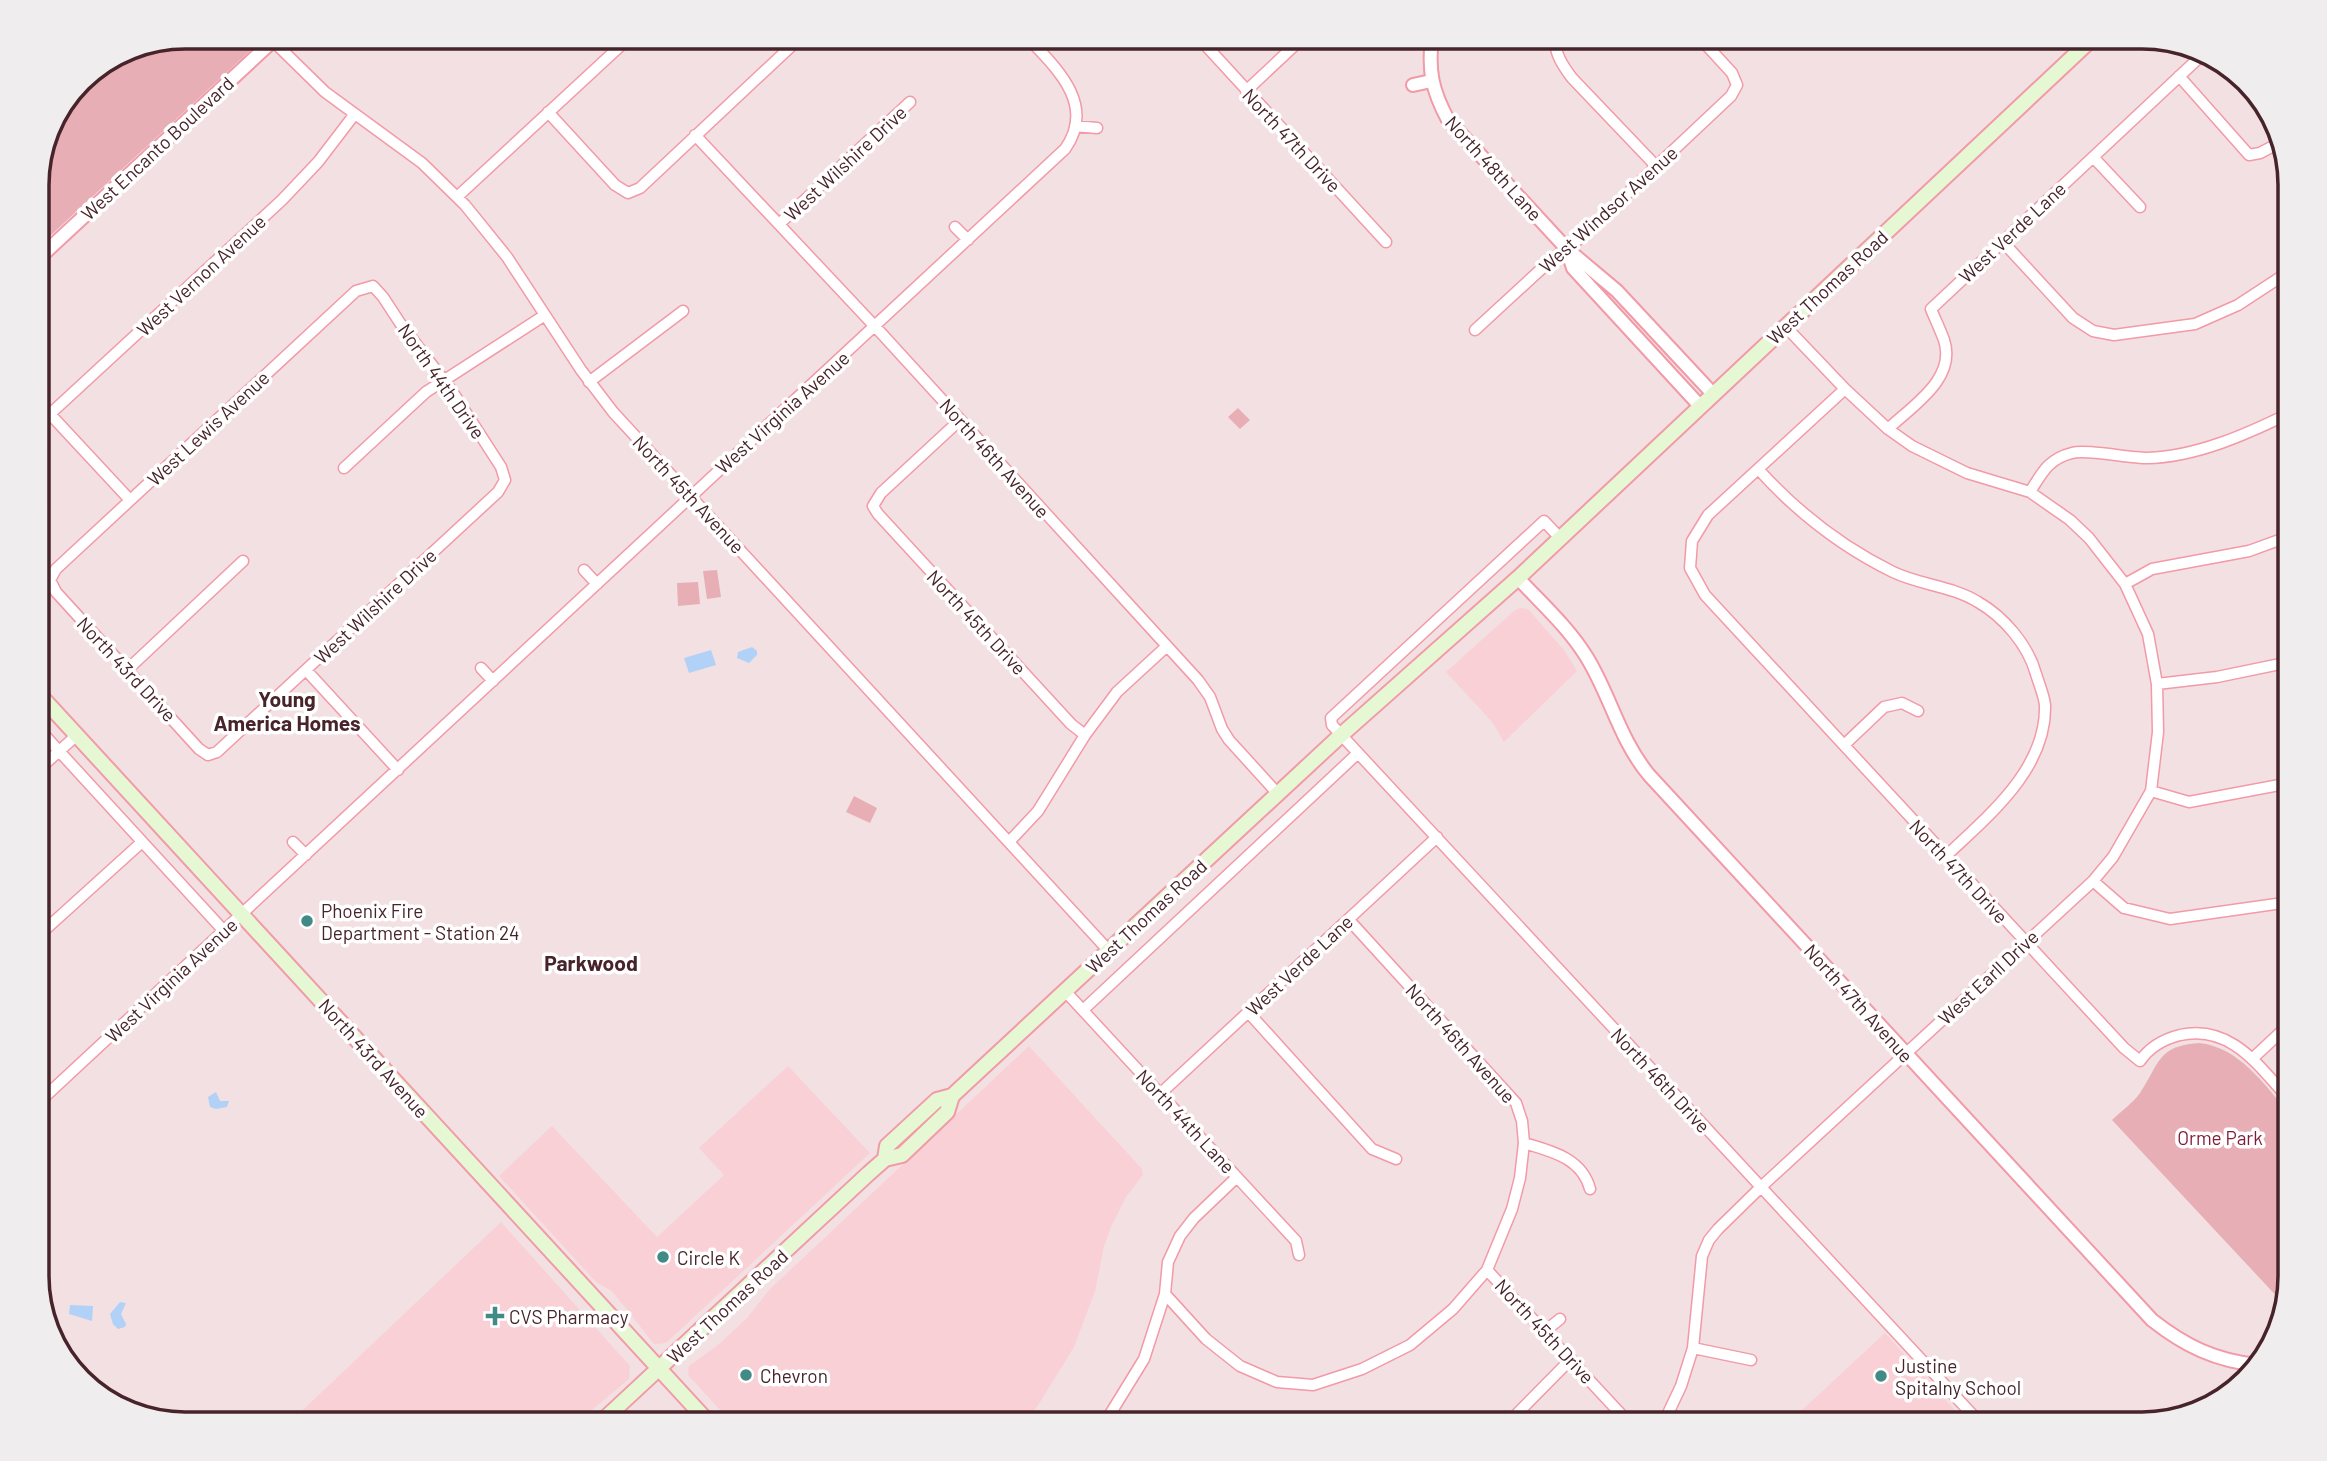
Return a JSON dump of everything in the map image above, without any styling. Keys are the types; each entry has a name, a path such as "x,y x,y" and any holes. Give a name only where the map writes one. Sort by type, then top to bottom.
{"main road":[{"name":"West Thomas Road","path":"613,1412 885,1159 902,1155 915,1143 947,1112 953,1096 1340,736 1518,578 2081,49"},
{"name":"North 43rd Avenue","path":"49,705 699,1412"}],"street":[{"name":"West Encanto Boulevard","path":"49,249 264,49"},
{"name":"North 45th Avenue","path":"284,49 312,80 354,115 414,157 457,197 507,257 589,382 614,412 1109,951"},
{"path":"457,197 617,49"},
{"path":"548,113 615,185 628,193 640,188 788,49"},
{"path":"1038,49 1070,88 1075,105 1075,125 1097,128"},
{"name":"North 47th Drive","path":"1209,49 1386,242"},
{"path":"1246,91 1291,49"},
{"name":"North 48th Lane","path":"1432,49 1431,81 1448,120 1567,248 1617,291 1713,394"},
{"path":"1556,49 1561,63 1572,78 1656,166"},
{"name":"West Windsor Avenue","path":"1475,330 1731,96 1737,85 1731,73 1710,49"},
{"name":"West Verde Lane","path":"1888,429 1934,386 1947,365 1945,342 1931,309 2196,60"},
{"path":"2179,76 2249,155 2272,147"},
{"path":"1413,85 1431,81"},
{"name":"West Wilshire Drive","path":"779,224 911,102"},
{"name":"West Vernon Avenue","path":"50,414 282,200 318,162 354,115"},
{"name":"West Virginia Avenue","path":"49,1093 1065,149 1075,125"},
{"name":"North 46th Avenue","path":"695,135 961,420 1198,680 1210,697 1229,740 1278,793"},
{"path":"2093,157 2140,207"},
{"path":"955,227 968,240"},
{"path":"2003,241 2073,318 2093,331 2114,335 2195,324 2238,305 2278,279"},
{"name":"North 48th Lane","path":"1567,248 1573,268 1700,406"},
{"name":"North 44th Drive","path":"373,286 444,380 501,467 505,480"},
{"name":"West Lewis Avenue","path":"50,580 56,569 356,291 373,286"},
{"path":"589,382 683,311"},
{"path":"344,468 412,405 444,380 545,314"},
{"name":"West Earll Drive","path":"1669,1412 1681,1386 1693,1348 1702,1256 1709,1240 1761,1187 2093,881 2113,857 2151,791 2158,732 2157,684 2148,634 2125,584 2089,538 2070,520 2030,492 1966,473 1912,446 1888,429 1845,389 1785,326"},
{"path":"1845,389 1759,470 1798,511 1840,542 1895,573 1954,592 1995,613 2033,662 2045,705 2040,740 2021,778 1994,810 1946,856"},
{"path":"50,414 130,500"},
{"path":"2030,492 2048,464 2074,452 2148,458 2186,452 2249,433 2278,419"},
{"name":"North 45th Drive","path":"961,420 881,493 873,506 1071,724 1085,735"},
{"name":"North 47th Drive","path":"1759,470 1708,515 1692,541 1690,568 1705,595 2124,1048 2140,1061 2146,1053 2172,1037 2209,1033 2240,1047 2278,1087"},
{"name":"West Wilshire Drive","path":"208,755 217,752 306,670 498,492 505,480"},
{"path":"1340,736 1332,725 1331,718 1544,521 1560,538"},
{"path":"2125,584 2152,569 2249,551 2278,540"},
{"path":"127,670 243,561"},
{"path":"584,570 597,584"},
{"name":"North 47th Avenue","path":"1518,578 1565,628 1586,656 1616,722 1639,762 1905,1055 2152,1320 2171,1335 2210,1356 2246,1363"},
{"name":"North 43rd Drive","path":"50,580 56,593 199,749 208,755"},
{"path":"1009,842 1038,811 1085,735 1122,687 1167,646"},
{"path":"2157,684 2217,677 2278,664"},
{"path":"481,668 493,681"},
{"path":"306,670 398,770"},
{"path":"1844,745 1884,707 1902,703 1918,711"},
{"path":"49,760 77,735"},
{"name":"North 46th Drive","path":"1340,736 1437,837 1970,1412"},
{"path":"49,740 224,931"},
{"name":"West Thomas Road","path":"1083,1010 1357,754"},
{"path":"2151,791 2189,802 2278,785"},
{"name":"West Verde Lane","path":"1161,1093 1437,837"},
{"path":"49,926 142,842"},
{"path":"293,842 306,855"},
{"path":"2093,881 2124,908 2170,919 2278,904"},
{"name":"North 46th Avenue","path":"1166,1294 1206,1339 1240,1366 1277,1382 1313,1385 1362,1369 1410,1345 1453,1309 1487,1270 1512,1209 1520,1178 1524,1143 1517,1103 1349,919"},
{"name":"North 44th Lane","path":"1065,991 1296,1241 1299,1255"},
{"path":"1248,1012 1372,1149 1396,1159"},
{"path":"2252,1059 2278,1035"},
{"path":"1524,1143 1571,1161 1587,1177 1590,1189"},
{"path":"1113,1412 1144,1359 1166,1294 1168,1262 1180,1236 1194,1218 1237,1177"},
{"name":"North 45th Drive","path":"1487,1270 1619,1412"},
{"path":"1545,1331 1560,1319"},
{"path":"1693,1348 1751,1360"},
{"path":"1519,1412 1570,1359"}],"shaded area":[{"path":"1520,608 1528,609 1564,650 1577,671 1504,742 1493,723 1446,672"},
{"path":"1029,1046 1142,1169 1143,1175 1126,1197 1111,1227 1104,1246 1095,1291 1074,1347 1033,1412 722,1412 688,1375 689,1366 718,1345 748,1317 769,1290"},
{"path":"788,1066 870,1153 666,1343 654,1344 612,1291 597,1283 499,1176 552,1126 657,1237 724,1175 699,1148"},
{"path":"501,1222 630,1366 629,1379 589,1412 301,1412"},
{"name":"Justine Spitalny School","path":"1885,1333 1957,1412 1800,1412"}],"green space":[{"path":"176,49 252,49 49,237 49,176 59,133 77,102 95,83 133,59 159,52"},
{"path":"1238,408 1250,420 1240,429 1228,417"},
{"path":"717,570 721,597 707,599 703,571"},
{"path":"698,582 700,604 678,606 677,583"},
{"path":"854,796 877,808 870,823 846,812"},
{"name":"Orme Park","path":"2199,1043 2227,1052 2261,1080 2278,1100 2276,1296 2112,1120 2137,1097 2161,1058 2167,1052"}],"water":[{"path":"752,647 757,651 757,655 749,663 737,658 738,652"},
{"path":"711,650 716,665 689,673 684,658"},
{"path":"216,1092 220,1101 229,1101 227,1107 210,1107 208,1097"},
{"path":"120,1302 126,1303 121,1314 126,1324 118,1329 110,1314"},
{"path":"70,1305 93,1306 92,1321 69,1314"}],"place":[{"name":"Phoenix Fire Department - Station 24","path":"307,921"},
{"name":"Circle K","path":"663,1257"},
{"name":"CVS Pharmacy","path":"495,1316"},
{"name":"Chevron","path":"746,1375"},
{"name":"Justine Spitalny School","path":"1881,1376"}],"district":[{"name":"Young America Homes","path":"287,710"},
{"name":"Parkwood","path":"591,962"}]}
